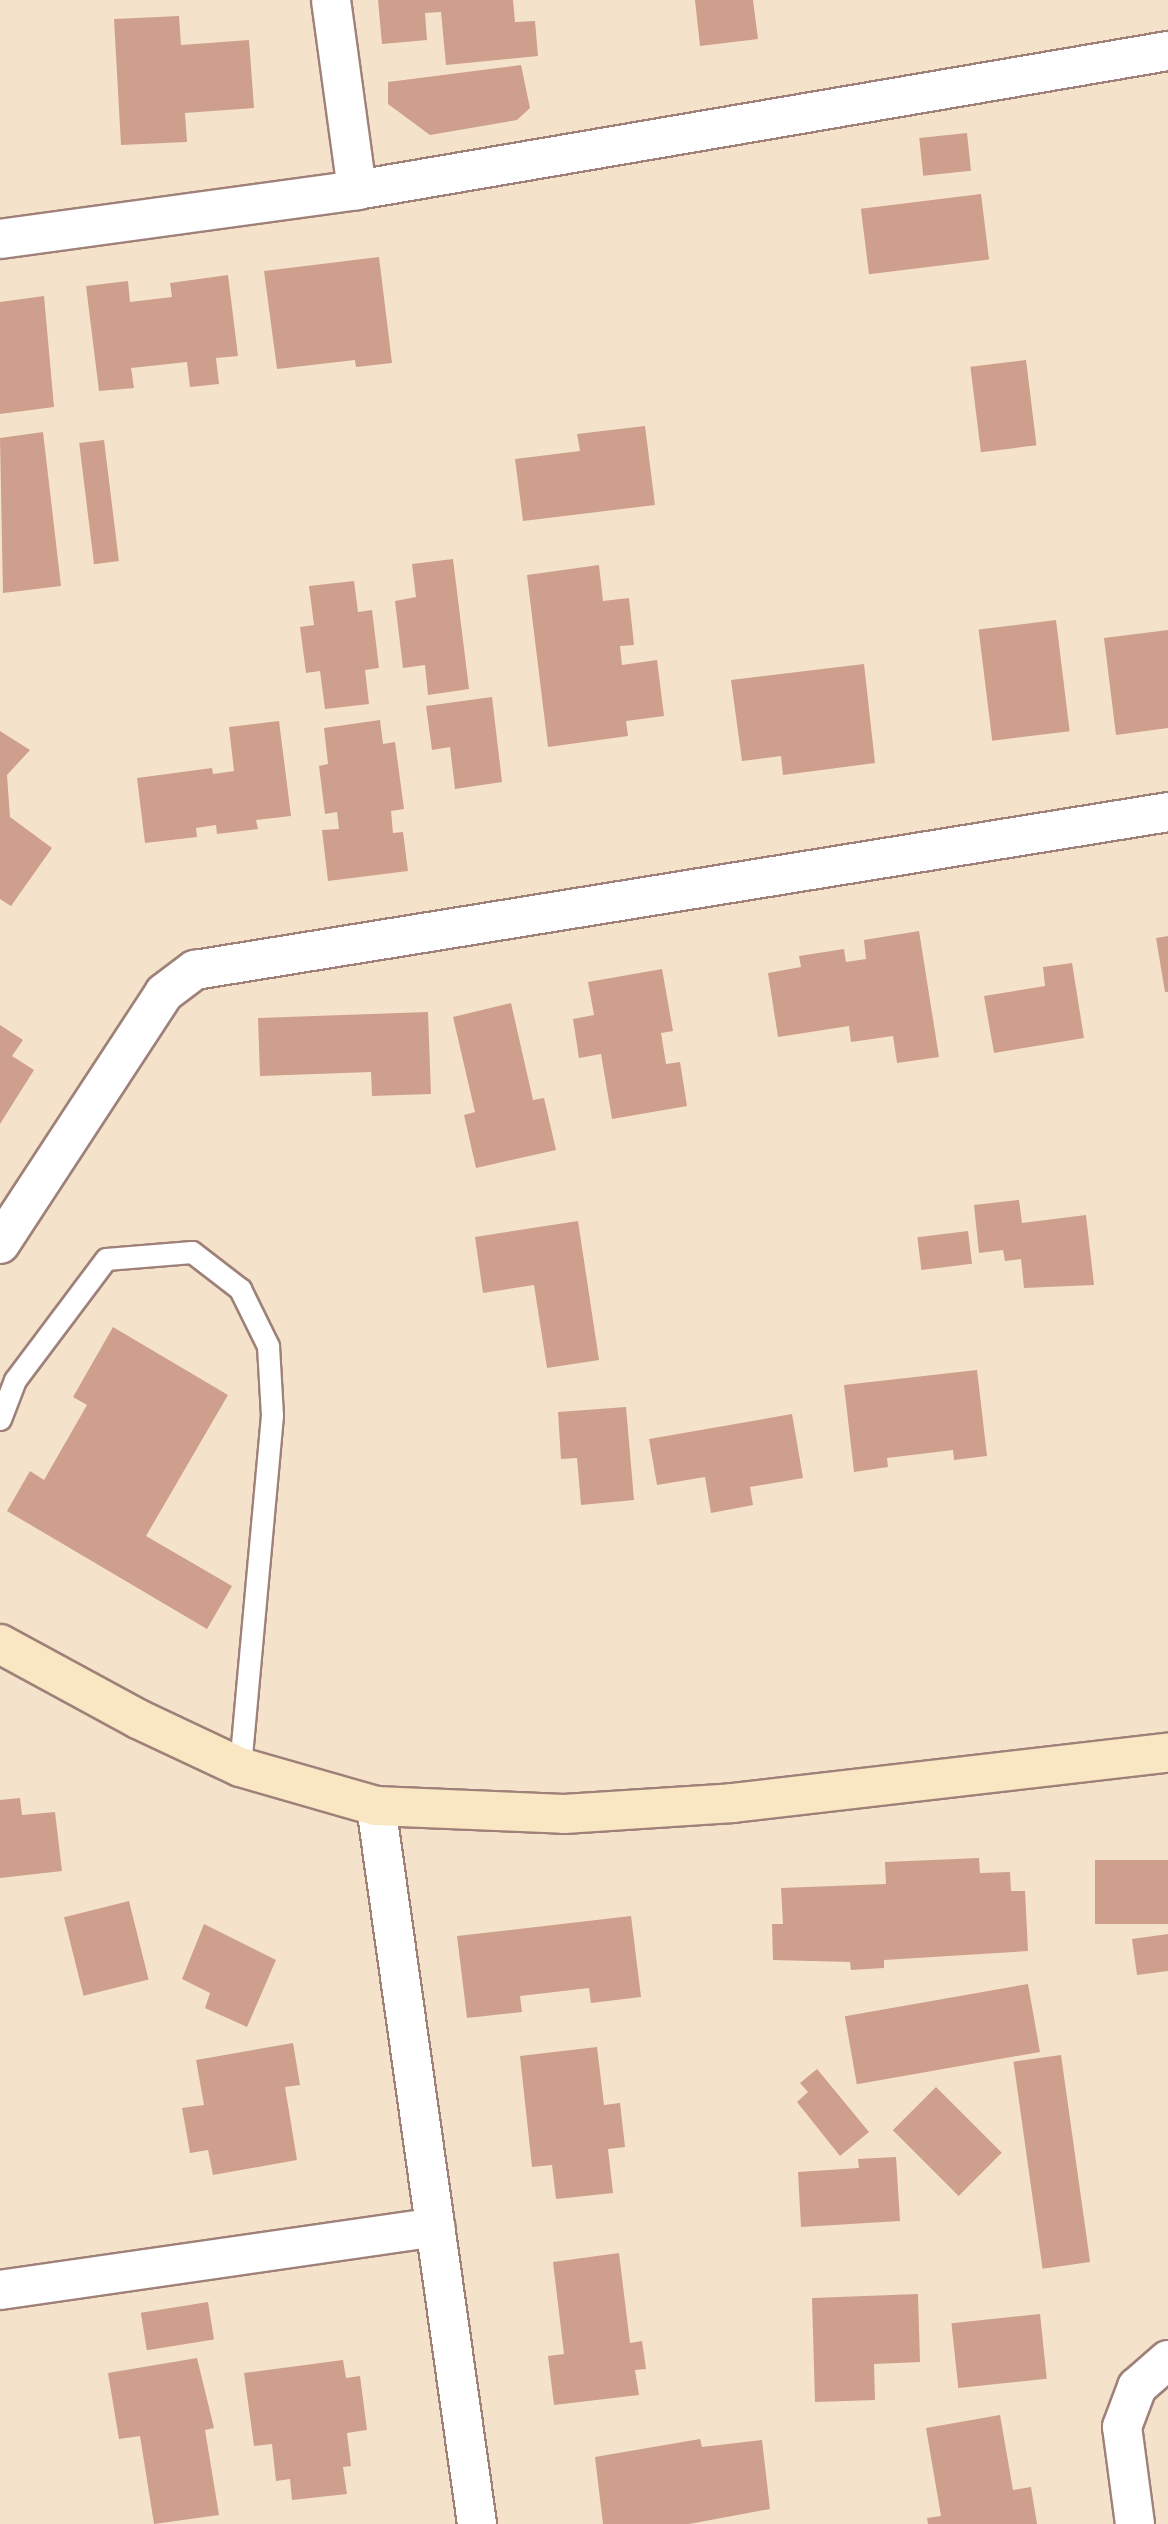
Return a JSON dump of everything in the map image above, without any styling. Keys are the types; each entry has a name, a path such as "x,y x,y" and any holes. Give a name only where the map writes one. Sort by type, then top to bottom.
{"street":[{"path":"331,0 357,190"},
{"path":"0,239 357,190 1168,51"},
{"path":"0,1244 164,993 195,970 1168,812"},
{"path":"0,1644 138,1719 240,1767 376,1806 564,1814 720,1804 1168,1754"},
{"path":"376,1806 477,2524"},
{"path":"0,2290 435,2227"},
{"path":"1135,2524 1122,2427 1137,2387 1168,2360"}],"lane":[{"path":"0,1419 15,1380 106,1259 192,1252 240,1289 268,1346 272,1415 240,1767"}],"building":[{"path":"378,0 513,0 515,22 535,21 538,56 446,65 441,12 425,13 427,40 382,44"},
{"path":"695,0 753,0 758,39 700,46"},
{"path":"179,16 181,45 249,40 254,108 185,113 187,142 121,145 114,19"},
{"path":"521,65 530,108 517,120 430,135 388,104 388,82"},
{"path":"967,133 971,171 923,176 919,138"},
{"path":"981,194 989,260 869,274 861,209"},
{"path":"379,257 392,363 356,367 355,360 277,369 264,271"},
{"path":"228,275 238,356 216,358 219,384 190,387 187,362 131,368 134,388 99,391 86,286 128,281 130,302 172,297 170,283"},
{"path":"44,296 54,407 0,414 0,302"},
{"path":"1026,360 1036,445 981,452 970,367"},
{"path":"645,426 655,505 523,521 515,459 580,451 577,434"},
{"path":"43,432 61,586 3,593 0,438"},
{"path":"104,440 119,561 94,564 79,443"},
{"path":"453,559 469,689 428,695 425,665 403,668 395,601 416,597 412,564"},
{"path":"599,565 603,601 629,598 634,645 620,646 622,665 657,660 664,716 626,721 628,736 548,747 527,575"},
{"path":"354,581 358,612 372,610 379,668 365,670 369,704 325,709 320,671 306,673 300,627 314,625 309,586"},
{"path":"1056,620 1070,731 992,741 979,630"},
{"path":"1168,630 1168,728 1116,735 1104,638"},
{"path":"864,664 875,763 783,775 781,756 742,761 731,680"},
{"path":"492,697 502,782 455,789 450,747 432,750 426,706"},
{"path":"380,720 383,744 395,742 404,809 391,811 393,833 403,832 408,871 328,881 322,830 339,829 337,812 325,814 319,766 328,764 324,728"},
{"path":"279,721 291,816 256,820 258,829 217,834 216,825 196,828 197,837 145,843 137,778 212,768 213,774 234,771 229,727"},
{"path":"0,731 30,750 7,775 10,817 52,848 11,906 0,899"},
{"path":"919,931 939,1057 897,1063 893,1036 851,1042 849,1026 778,1037 768,973 801,967 799,956 844,949 846,962 866,959 864,940"},
{"path":"1168,936 1168,992 1165,992 1156,938"},
{"path":"1072,963 1084,1038 994,1053 984,996 1045,986 1043,967"},
{"path":"662,969 673,1031 661,1033 666,1064 680,1062 687,1106 612,1119 601,1054 579,1058 573,1019 594,1015 588,982"},
{"path":"511,1003 533,1100 544,1098 556,1150 476,1168 464,1115 475,1112 453,1017"},
{"path":"428,1012 431,1094 372,1096 371,1072 260,1076 258,1018"},
{"path":"0,1025 23,1040 12,1056 34,1070 0,1124"},
{"path":"1019,1200 1022,1223 1086,1215 1094,1285 1024,1288 1021,1259 1005,1261 1003,1250 979,1253 974,1205"},
{"path":"578,1221 599,1360 547,1368 534,1285 483,1293 475,1237"},
{"path":"968,1231 972,1264 921,1270 917,1237"},
{"path":"113,1327 228,1395 146,1536 232,1586 207,1629 7,1511 30,1471 44,1480 87,1405 73,1397"},
{"path":"977,1370 987,1456 954,1460 953,1450 887,1458 888,1467 854,1472 844,1385"},
{"path":"626,1407 634,1500 581,1505 577,1458 561,1459 558,1412"},
{"path":"792,1414 803,1478 750,1487 753,1505 711,1513 705,1477 657,1485 649,1439"},
{"path":"20,1798 22,1815 55,1812 62,1871 0,1878 0,1800"},
{"path":"979,1858 980,1873 1010,1872 1011,1891 1025,1891 1028,1951 884,1960 884,1968 851,1970 850,1962 773,1960 772,1924 783,1924 781,1888 886,1884 885,1862"},
{"path":"1095,1860 1168,1860 1168,1924 1095,1924"},
{"path":"129,1901 149,1980 84,1996 64,1917"},
{"path":"631,1916 641,1997 591,2003 589,1988 520,1996 522,2012 467,2018 457,1936"},
{"path":"204,1924 276,1960 247,2027 205,2008 210,1993 182,1979"},
{"path":"1168,1934 1168,1971 1137,1975 1132,1939"},
{"path":"1028,1984 1040,2052 857,2084 845,2016"},
{"path":"293,2043 300,2085 285,2087 297,2160 213,2175 208,2150 190,2153 182,2108 204,2105 196,2060"},
{"path":"597,2047 604,2105 620,2103 625,2147 608,2149 613,2193 556,2199 552,2165 532,2167 520,2056"},
{"path":"1061,2055 1090,2262 1043,2269 1013,2062"},
{"path":"817,2069 869,2132 840,2156 797,2102 808,2092 800,2083"},
{"path":"936,2087 1002,2153 959,2196 893,2130"},
{"path":"896,2157 900,2221 801,2227 798,2172 859,2168 858,2159"},
{"path":"619,2253 630,2343 642,2341 646,2369 635,2370 639,2395 554,2405 548,2356 564,2354 553,2262"},
{"path":"918,2294 920,2362 874,2364 875,2400 815,2402 812,2298"},
{"path":"208,2302 214,2340 147,2350 141,2313"},
{"path":"1040,2314 1047,2379 958,2388 951,2323"},
{"path":"197,2358 214,2428 205,2430 219,2515 154,2524 140,2436 119,2439 108,2373"},
{"path":"343,2360 346,2378 360,2376 367,2430 347,2433 351,2466 343,2467 347,2494 292,2500 290,2479 276,2481 272,2444 254,2446 244,2373"},
{"path":"1000,2415 1013,2490 1031,2487 1037,2524 928,2524 927,2518 941,2516 926,2428"},
{"path":"700,2439 702,2447 762,2440 770,2509 689,2524 603,2524 595,2457"}]}
